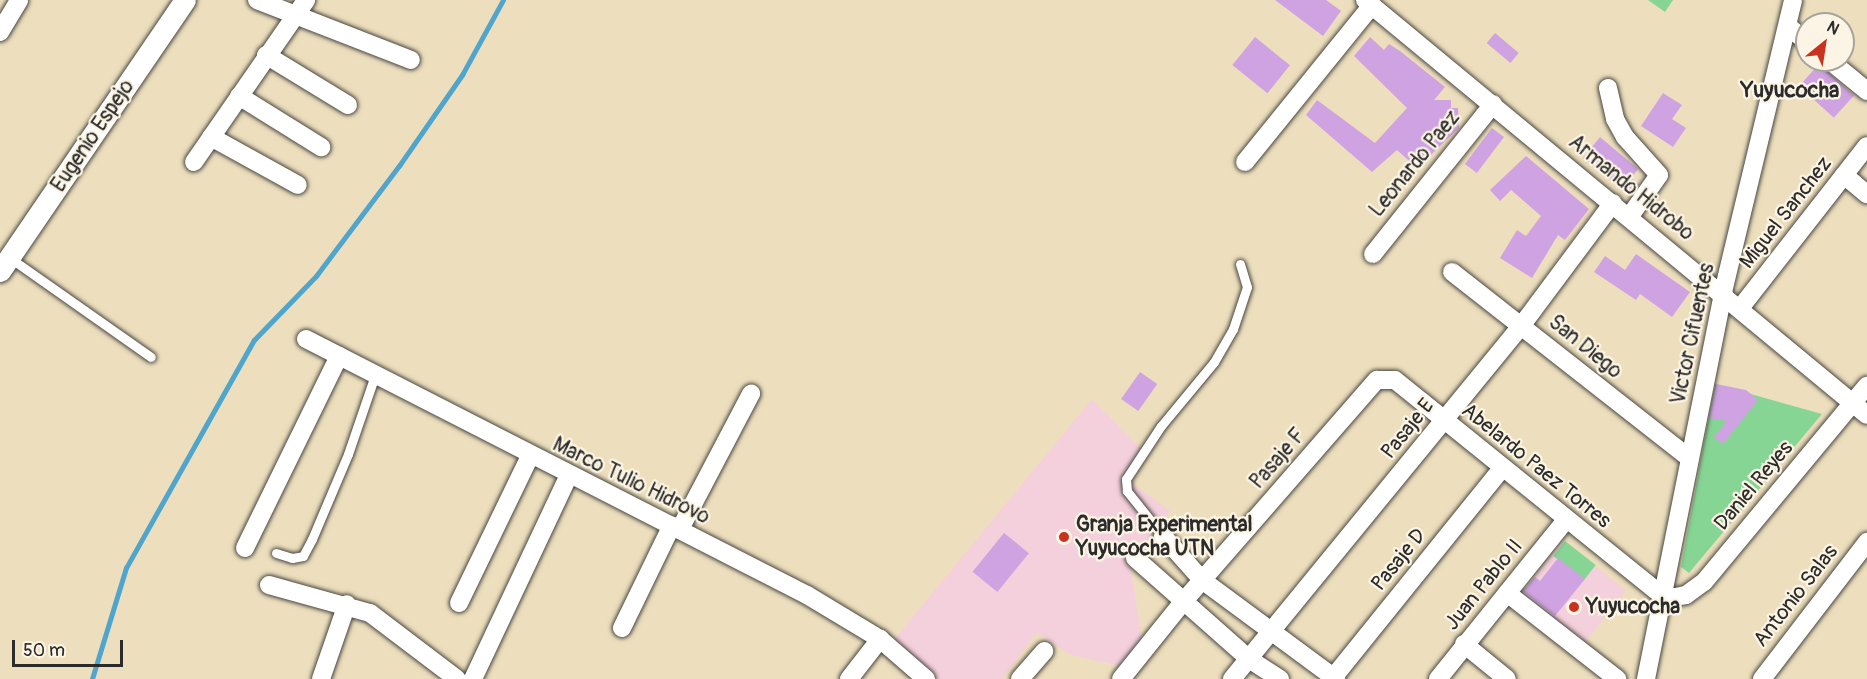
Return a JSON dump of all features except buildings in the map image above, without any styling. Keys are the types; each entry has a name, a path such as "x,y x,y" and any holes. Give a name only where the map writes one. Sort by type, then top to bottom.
{"street":[{"path":"0,32 20,0"},
{"name":"Eugenio Espejo","path":"3,261 185,0"},
{"path":"257,0 301,8 411,60"},
{"name":"Victor Cifuentes","path":"1646,679 1723,292 1789,27 1793,0"},
{"path":"1245,162 1371,2"},
{"name":"Armando Hidrobo","path":"1371,2 1723,292 1860,409"},
{"path":"194,162 266,55 301,8"},
{"path":"1789,27 1795,32"},
{"path":"266,55 348,105"},
{"path":"1844,72 1867,91"},
{"path":"1608,88 1615,119 1625,137 1659,175 1630,216"},
{"path":"239,96 321,147"},
{"name":"Leonardo Paez","path":"1373,254 1493,104"},
{"path":"211,137 298,185"},
{"name":"Miguel Sanchez","path":"1741,307 1867,146"},
{"path":"1844,175 1867,194"},
{"name":"Pasaje E","path":"1232,679 1522,325 1613,202"},
{"name":"San Diego","path":"1452,272 1689,458"},
{"name":"Marco Tulio Hidrovo","path":"306,339 530,456 676,527 807,595 880,639 926,679"},
{"path":"245,548 339,356"},
{"name":"Abelardo Paez Torres","path":"1377,380 1395,380 1664,597"},
{"name":"Pasaje F","path":"1121,679 1183,602 1377,380"},
{"name":"Daniel Reyes","path":"1664,597 1686,595 1704,582 1860,409 1867,386"},
{"path":"622,628 751,394"},
{"path":"459,603 530,456"},
{"name":"Pasaje D","path":"1334,678 1502,468"},
{"path":"473,679 569,475"},
{"name":"Juan Pablo II","path":"1438,679 1566,520"},
{"path":"1163,536 1202,580 1270,634 1334,678"},
{"name":"Antonio Salas","path":"1762,679 1867,542"},
{"path":"1135,558 1249,659 1280,679"},
{"path":"269,585 347,604 390,627 457,679"},
{"path":"1507,593 1617,679"},
{"path":"321,679 347,604"},
{"path":"849,679 880,639"},
{"path":"1464,644 1507,679"},
{"path":"1020,679 1044,651"}],"lane":[{"path":"3,261 151,357"},
{"path":"1163,536 1130,496 1126,479 1161,426 1214,362 1233,328 1247,286 1240,264"},
{"path":"276,553 292,558 303,556 348,454 375,375"}],"shaded area":[{"name":"Granja Experimental Yuyucocha UTN","path":"1092,399 1147,455 1129,481 1170,511 1130,563 1142,641 1120,666 1069,654 1037,632 1002,679 938,679 893,641"},
{"name":"Yuyucocha","path":"1563,541 1626,590 1584,645 1521,595"}],"green space":[{"path":"1648,0 1673,0 1665,12"},
{"path":"1715,384 1822,414 1689,573 1681,567"},
{"path":"1565,541 1596,565 1584,580 1553,556"}],"waterway":[{"path":"92,679 126,568 254,340 316,276 399,166 462,75 503,0"}],"place":[{"name":"Granja Experimental Yuyucocha UTN","path":"1064,537"},
{"name":"Yuyucocha","path":"1574,607"}],"district":[{"name":"Yuyucocha","path":"1790,91"}]}
